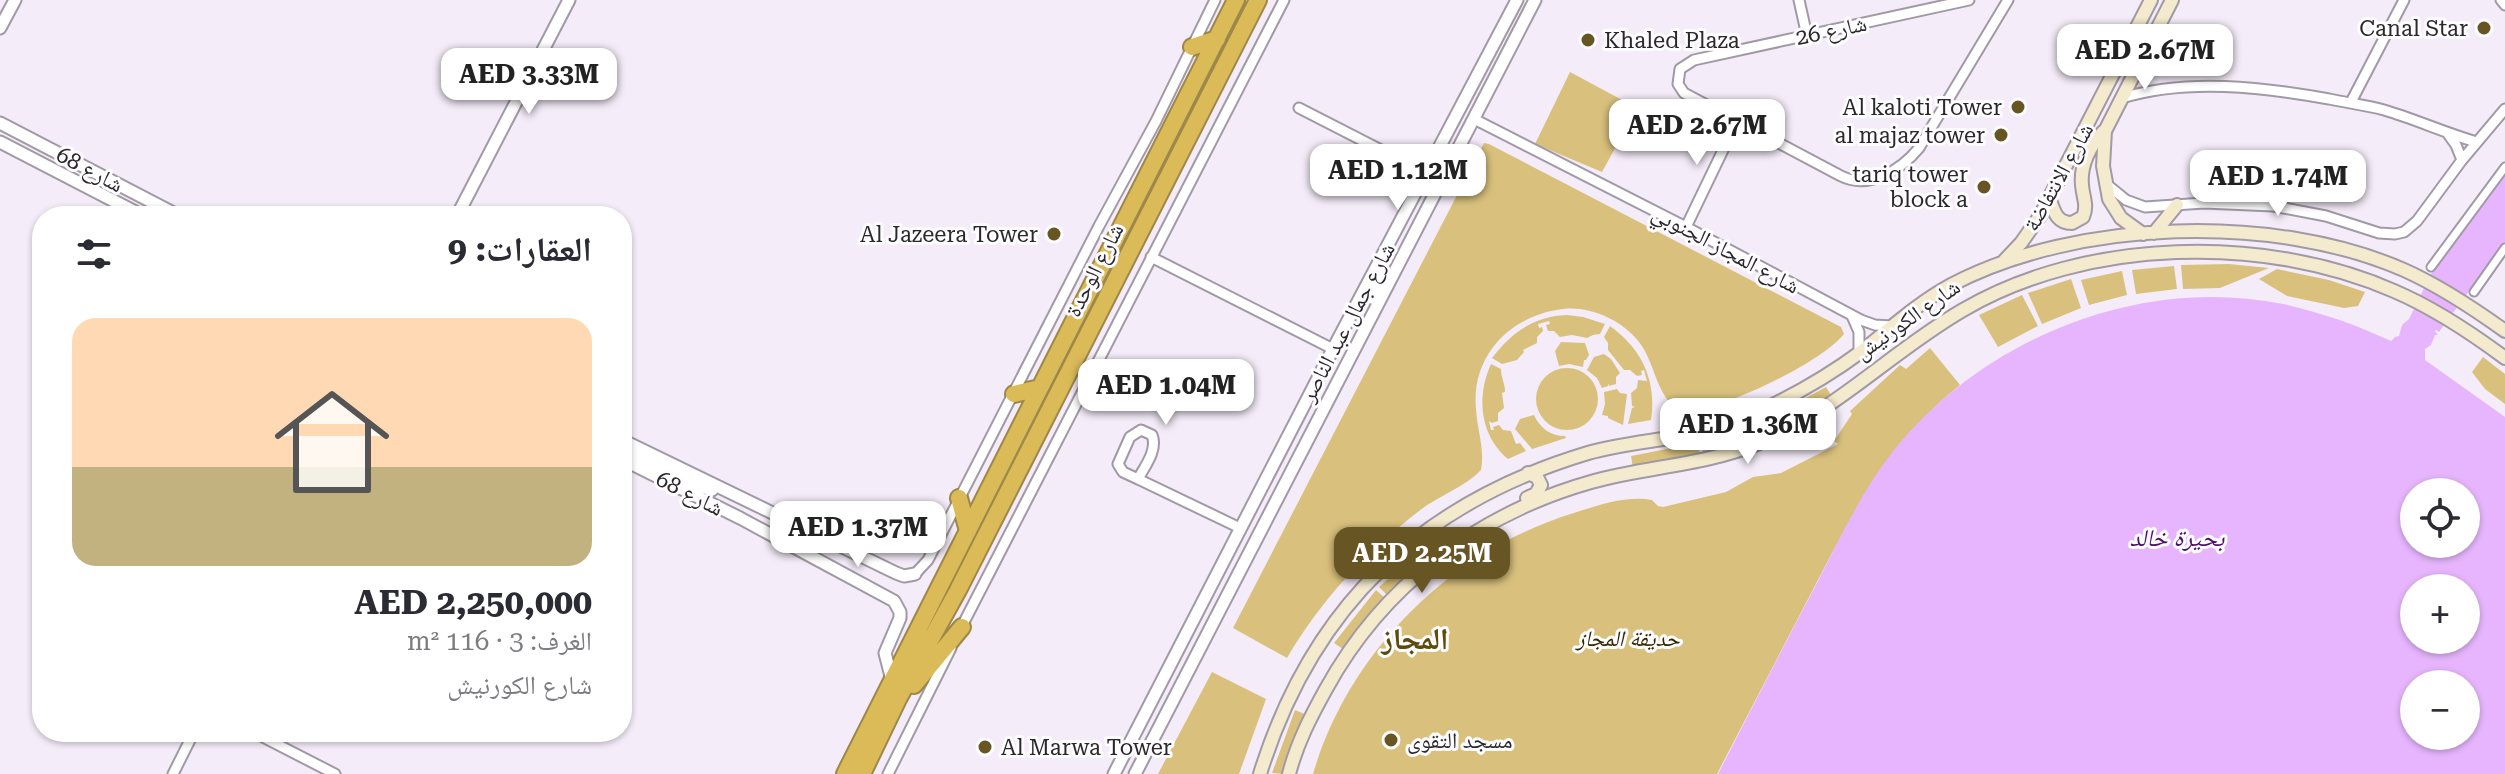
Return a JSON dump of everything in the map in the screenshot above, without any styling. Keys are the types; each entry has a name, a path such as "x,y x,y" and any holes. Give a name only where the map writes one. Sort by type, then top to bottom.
{"highway":[{"name":"شارع الوحدة","path":"845,774 1236,0"},
{"name":"شارع الوحدة","path":"862,774 1258,0"},
{"path":"1192,47 1217,39"},
{"path":"1014,394 1040,388"},
{"path":"959,498 968,531"},
{"path":"898,699 914,685 962,627"}],"main road":[{"name":"شارع الانتفاضة","path":"2003,263 2021,243 2049,197 2151,0"},
{"name":"شارع الانتفاضة","path":"2149,233 2127,223 2116,212 2109,199 2102,157 2105,131 2172,0"},
{"path":"2049,197 2060,221 2072,223 2083,217 2086,206 2083,167 2093,144 2105,131"},
{"path":"2149,233 2177,205"},
{"name":"شارع الكورنيش","path":"1260,774 1276,728 1319,643 1357,594 1408,544 1447,516 1486,492 1528,473 1603,449 1677,436 1740,419 1799,391 1859,353 1916,307 1949,287 2003,263 2060,247 2149,233 2221,232 2274,236 2353,252 2403,270 2455,297 2505,331"},
{"name":"شارع الكورنيش","path":"1289,774 1310,717 1336,670 1366,628 1394,596 1463,539 1500,517 1538,500 1594,481 1701,461 1761,442 1836,401 1926,334 1967,307 2011,285 2059,270 2131,257 2200,253 2244,254 2288,260 2331,269 2393,291 2456,323 2505,358"},
{"path":"1500,517 1507,507 1536,494 1541,488 1537,477 1528,473"}],"street":[{"path":"0,28 15,0"},
{"path":"462,206 569,0"},
{"path":"915,574 928,560 1156,121 1215,0"},
{"path":"892,773 962,627 1284,0"},
{"name":"شارع جمال عبد الناصر","path":"1114,774 1517,0"},
{"name":"شارع جمال عبد الناصر","path":"1135,774 1535,0"},
{"path":"1799,0 1807,36"},
{"name":"شارع 26","path":"1737,121 1684,93 1677,78 1680,69 1694,60 1969,0"},
{"path":"1686,227 1737,121 1855,182 1874,180 1902,164 1924,142 2008,0"},
{"path":"2351,102 2402,3 2391,0"},
{"path":"2501,0 2505,5"},
{"path":"2122,98 2154,91 2206,87 2280,92 2351,102 2394,113 2477,142"},
{"path":"1299,108 1426,173 1430,181 1415,212 1422,218"},
{"path":"2105,183 2120,196 2139,205 2210,203 2273,206 2326,216 2379,233 2395,234 2417,221 2505,109"},
{"name":"شارع المجاز الجنوبي","path":"1474,119 1868,323 1892,326"},
{"name":"شارع 68","path":"0,123 160,206"},
{"path":"2446,132 2462,160"},
{"name":"شارع 68","path":"0,142 124,206"},
{"path":"2431,267 2505,167"},
{"path":"2474,292 2505,248"},
{"path":"1151,257 1333,349"},
{"path":"1370,317 1368,308 1382,276 1376,268"},
{"path":"1849,313 1859,332 1859,353"},
{"path":"1138,479 1154,447 1154,441 1147,431 1141,430 1130,437 1118,464 1123,472 1240,528"},
{"name":"شارع 68","path":"632,445 896,573 904,576 915,574"},
{"path":"632,454 697,486 709,490 721,489"},
{"name":"شارع 68","path":"632,464 890,598 900,612 884,655 892,680"},
{"path":"817,559 837,563 843,560 842,552 831,542"},
{"path":"173,774 189,742"},
{"path":"273,742 335,774"}],"green space":[{"path":"1570,72 1637,108 1602,172 1535,144"},
{"path":"1484,143 1841,327 1844,334 1814,358 1770,383 1722,403 1684,413 1662,391 1639,342 1624,327 1605,316 1584,310 1563,309 1544,313 1511,329 1488,355 1476,389 1481,470 1419,511 1363,560 1315,616 1287,658 1233,628"},
{"path":"2229,264 2269,268 2220,288 2183,289 2181,265"},
{"path":"2174,266 2177,289 2136,294 2132,270"},
{"path":"2277,269 2329,280 2365,292 2358,306 2344,308 2287,296 2259,279"},
{"path":"2122,271 2127,295 2089,305 2081,280"},
{"path":"2071,279 2081,308 2042,324 2028,293"},
{"path":"2022,295 2038,326 1998,347 1979,315"},
{"path":"1567,315 1605,324 1600,334 1587,338 1572,335 1560,337 1554,331 1548,331 1546,325 1550,324 1549,321 1538,324 1543,331 1537,337 1537,343 1523,350 1517,360 1502,364 1492,358 1507,341 1534,322"},
{"path":"1610,326 1631,345 1645,367 1652,392 1651,420 1628,424 1635,407 1632,406 1631,393 1637,388 1638,380 1647,381 1644,370 1641,371 1642,375 1637,376 1630,370 1624,370 1608,350 1604,337"},
{"path":"1561,342 1585,343 1589,355 1583,367 1569,364 1559,366 1555,351"},
{"name":"حديقة المجاز","path":"1930,348 1960,385 1911,432 1872,484 1839,540 1717,774 1313,774 1330,729 1352,687 1379,647 1411,611 1447,579 1487,552 1529,530 1574,513 1623,500 1652,500 1663,507 1726,492 1753,477 1781,473 1838,444 1834,441 1852,414 1850,411 1900,365 1906,369"},
{"path":"1604,354 1620,373 1616,384 1609,386 1608,383 1602,388 1597,378 1587,370 1594,357"},
{"path":"2483,357 2505,374 2505,404 2485,389 2472,372"},
{"path":"1491,364 1501,369 1505,392 1502,393 1504,408 1498,413 1498,421 1489,421 1491,430 1499,425 1503,430 1511,431 1516,444 1520,443 1526,451 1508,459 1491,439 1483,415 1483,390"},
{"path":"1567,368 1589,377 1598,399 1589,421 1567,430 1545,421 1536,399 1545,377"},
{"path":"1826,387 1831,395 1809,411 1772,430 1767,419"},
{"path":"1617,389 1627,394 1623,425 1602,415 1604,392"},
{"path":"1534,415 1546,430 1566,438 1532,449 1515,429 1520,419"},
{"path":"1764,421 1769,432 1704,454 1701,442"},
{"path":"1697,443 1700,455 1633,468 1631,456"},
{"path":"1430,542 1435,548 1388,596 1379,587"},
{"path":"1376,590 1385,598 1343,649 1334,643"},
{"path":"1212,672 1266,699 1239,774 1158,774"},
{"path":"1295,710 1307,715 1283,774 1272,773"}],"water":[{"name":"بحيرة خالد","path":"2505,172 2505,242 2439,332 2433,332 2438,335 2425,349 2425,360 2505,417 2505,774 1718,774 1872,481 1894,450 1931,410 1973,376 2019,347 2069,324 2121,308 2175,299 2229,297 2283,304 2338,320 2391,341 2399,336 2402,325 2409,319 2432,272"}],"place":[{"name":"Canal Star","path":"2484,28"},
{"name":"Khaled Plaza","path":"1588,40"},
{"name":"Al kaloti Tower","path":"2018,107"},
{"name":"al majaz tower","path":"2001,135"},
{"name":"tariq tower block a","path":"1984,187"},
{"name":"Al Jazeera Tower","path":"1054,234"},
{"name":"مسجد التقوى","path":"1391,740"},
{"name":"Al Marwa Tower","path":"985,747"}],"district":[{"name":"المجاز","path":"1415,639"}]}
